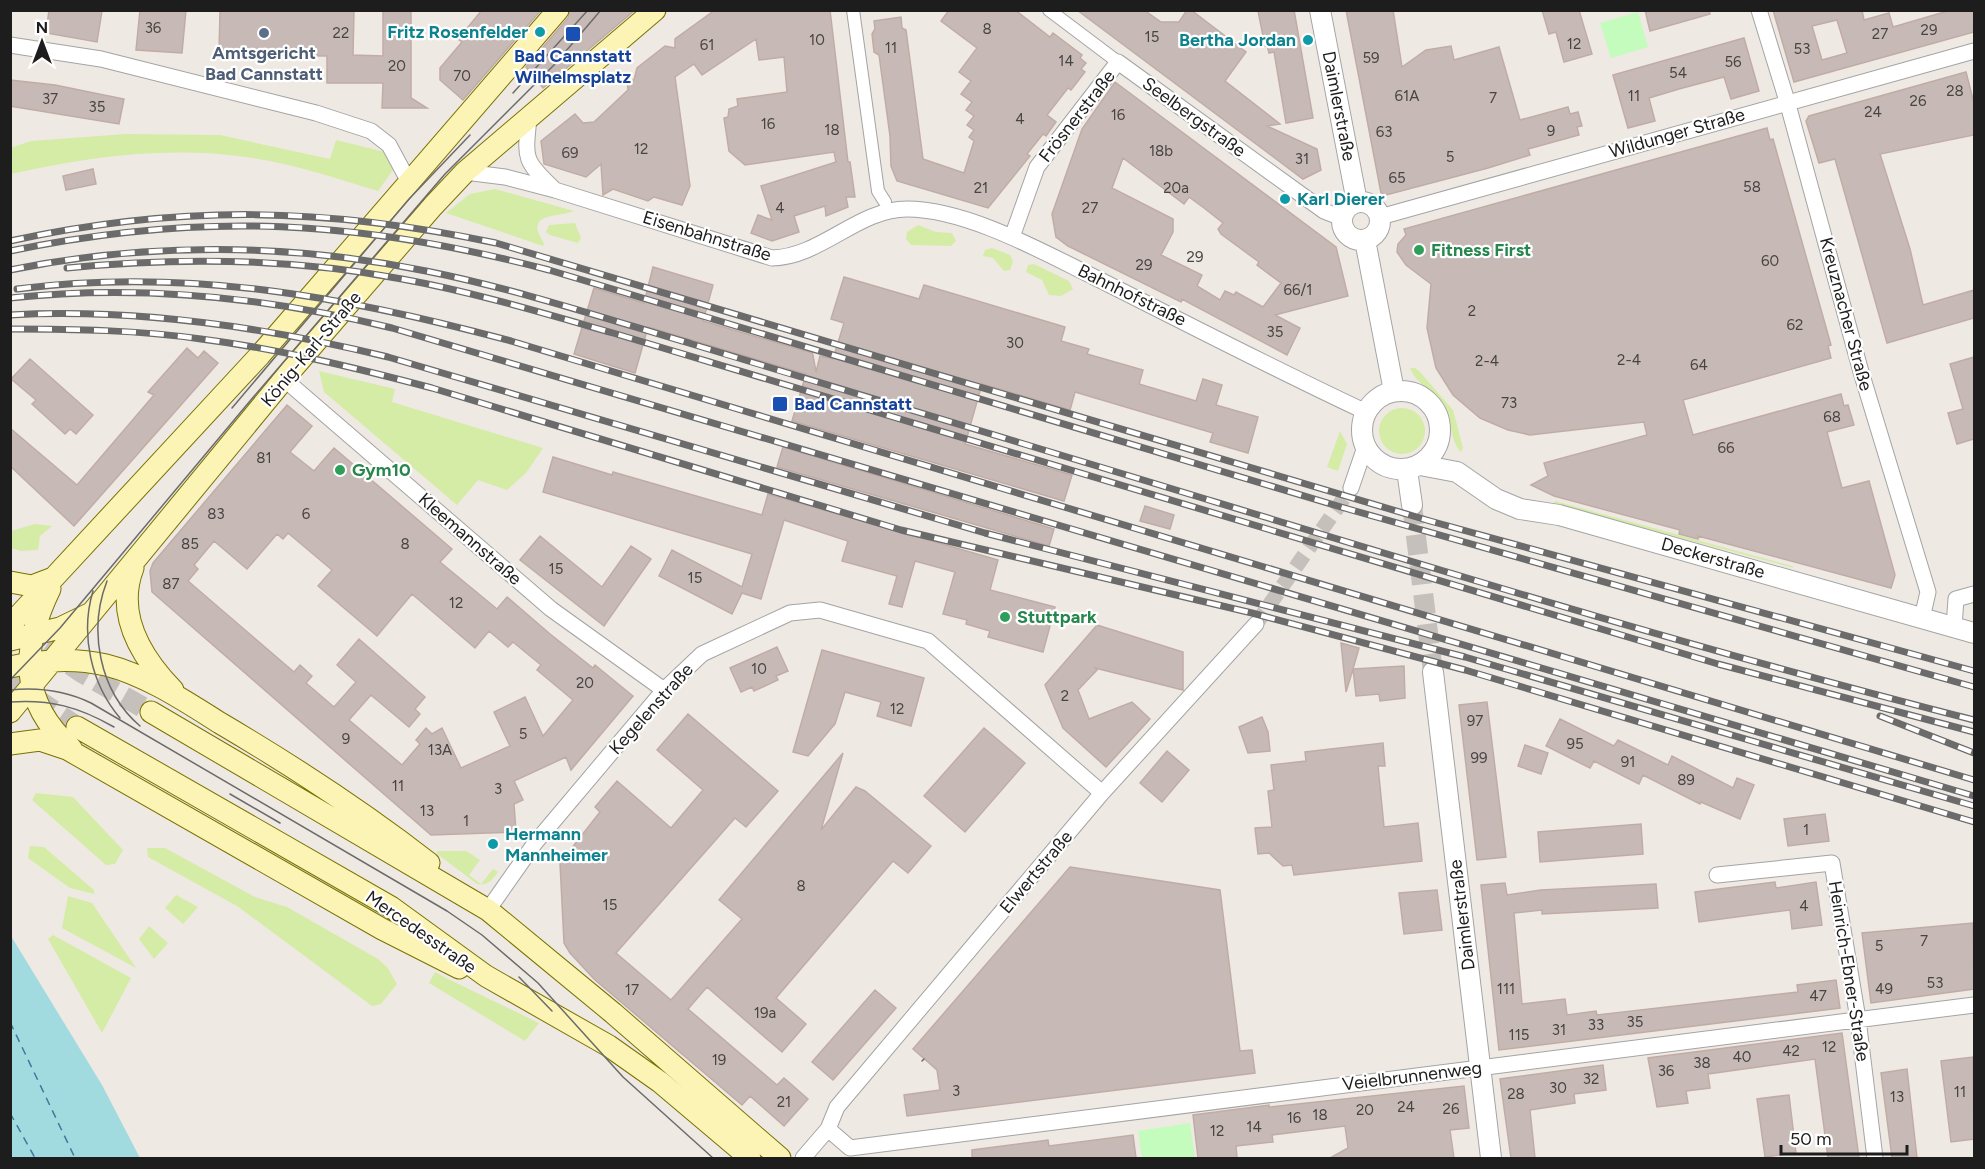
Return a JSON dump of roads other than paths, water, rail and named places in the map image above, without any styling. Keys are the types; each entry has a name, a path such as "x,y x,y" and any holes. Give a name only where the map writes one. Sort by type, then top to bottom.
{"main road":[{"name":"König-Karl-Straße","path":"10,625 260,355 558,10"},
{"name":"König-Karl-Straße","path":"20,701 284,379 465,172 650,15"},
{"path":"136,560 127,590 126,612 130,627 154,669 187,702"},
{"path":"10,582 38,585 62,570"},
{"path":"62,570 37,631 19,665 20,701 49,723 83,758"},
{"path":"10,640 81,619 96,610"},
{"path":"19,665 54,661 108,666 187,702 327,787 389,832 488,910 613,1013 780,1158"},
{"path":"151,712 488,910"},
{"name":"Mercedesstraße","path":"77,727 391,907 486,976 575,1024 635,1063 750,1158"},
{"path":"10,744 40,740 83,758 389,933 449,963 486,976"}],"street":[{"path":"853,10 878,191 887,207"},
{"name":"Seelbergstraße","path":"1049,10 1324,211 1342,218"},
{"name":"Daimlerstraße","path":"1320,10 1357,202"},
{"name":"Kreuznacher Straße","path":"1759,10 1787,101 1861,372 1928,592 1922,618"},
{"path":"10,45 101,59 316,113 371,131 389,145 409,182"},
{"name":"Wildunger Straße","path":"1380,217 1787,101 1974,51"},
{"name":"Frösnerstraße","path":"1012,237 1037,167 1118,62"},
{"name":"Eisenbahnstraße","path":"529,118 526,154 529,164 555,190"},
{"name":"Eisenbahnstraße","path":"465,172 505,177 555,190 772,258 798,253 887,207"},
{"path":"1357,202 1370,203 1380,217 1378,232 1365,240 1351,237 1342,225 1342,218 1347,207 1357,202"},
{"name":"Bahnhofstraße","path":"887,207 944,214 1012,237 1366,412"},
{"path":"1365,240 1394,391"},
{"name":"Kleemannstraße","path":"284,379 551,609 664,690"},
{"path":"1351,488 1365,447 1362,423 1366,412 1383,395 1394,391 1418,394 1436,410 1441,434 1457,472"},
{"path":"1365,447 1378,462 1392,469 1414,467 1431,457 1441,434"},
{"path":"1413,505 1414,467"},
{"name":"Deckerstraße","path":"1414,467 1457,472 1496,499 1520,509 1560,515 1974,633"},
{"path":"1954,627 1956,599 1974,594"},
{"name":"Kegelenstraße","path":"488,910 536,843 664,690 702,654 790,613 820,610 928,641 1102,793"},
{"name":"Elwertstraße","path":"803,1158 828,1129 837,1107 1102,793 1256,624"},
{"name":"Daimlerstraße","path":"1433,672 1491,1158"},
{"name":"Heinrich-Ebner-Straße","path":"1717,875 1833,862 1858,1019 1875,1158"},
{"name":"Veielbrunnenweg","path":"845,1153 1480,1067 1974,1005"},
{"path":"828,1129 845,1153"}],"water":[{"path":"11,936 102,1085 140,1158 11,1158"}],"tunnel":[{"path":"1256,624 1351,488"},
{"path":"1412,505 1433,672"},
{"path":"20,629 81,672 151,712"},
{"path":"10,681 77,727"}],"tram line":[{"path":"513,93 588,10"},
{"path":"10,680 60,628 250,401 445,174 554,65 601,10"},
{"path":"232,408 409,199 470,135"},
{"path":"107,581 98,619 101,659 115,695 126,712 140,726"},
{"path":"93,591 88,624 91,658 102,690 120,718"},
{"path":"10,690 52,691 72,695 91,703 447,911 482,935 538,983 623,1077 713,1158"},
{"path":"10,702 25,701 64,706 89,714 114,727"},
{"path":"230,794 280,823"},
{"path":"519,977 552,1011"}],"railway":[{"path":"10,241 73,229 134,221 194,216 253,215 372,222 496,243 1430,521 1974,671"},
{"path":"10,251 81,238 149,230 216,226 346,231 412,240 479,253 549,270 1341,507 1974,687"},
{"path":"10,270 114,254 218,250 322,255 460,278 593,314 1617,622 1974,720"},
{"path":"67,268 151,262 277,263 360,272 429,284 613,333 1718,664 1974,732"},
{"path":"17,289 80,283 205,284 327,299 450,325 511,341 1974,780"},
{"path":"10,298 107,292 202,296 298,308 392,328 1974,796"},
{"path":"10,315 106,314 201,322 295,337 388,357 985,533 1465,657 1974,806"},
{"path":"10,329 106,331 177,336 260,348 375,373 432,388 901,530 1252,613 1465,670 1974,822"},
{"path":"1880,716 1974,753"}],"place":[{"name":"Fritz Rosenfelder","path":"540,32"},
{"name":"Amtsgericht Bad Cannstatt","path":"264,33"},
{"name":"Bad Cannstatt Wilhelmsplatz","path":"573,34"},
{"name":"Bertha Jordan","path":"1308,40"},
{"name":"Karl Dierer","path":"1285,199"},
{"name":"Fitness First","path":"1419,250"},
{"name":"Bad Cannstatt","path":"780,404"},
{"name":"Gym10","path":"340,470"},
{"name":"Stuttpark","path":"1005,617"},
{"name":"Hermann Mannheimer","path":"493,844"}]}
